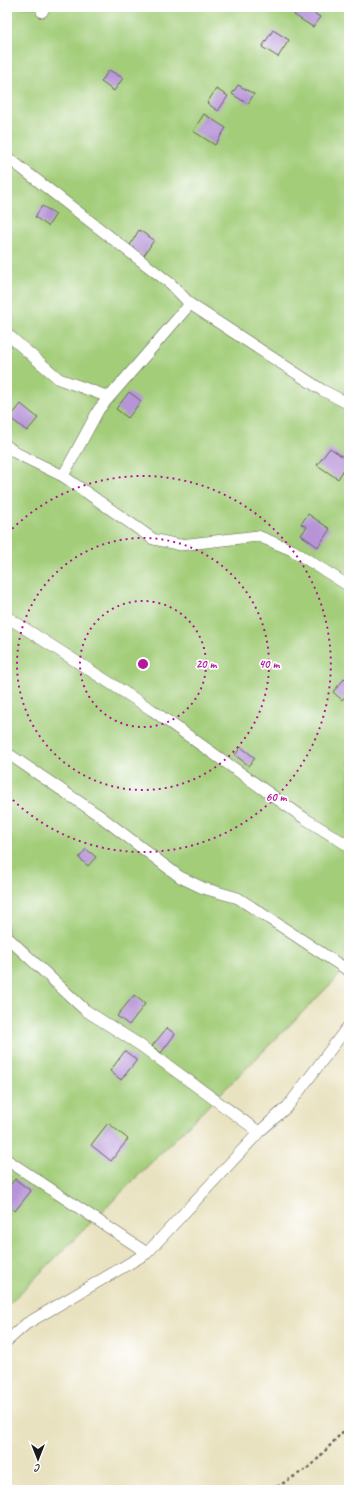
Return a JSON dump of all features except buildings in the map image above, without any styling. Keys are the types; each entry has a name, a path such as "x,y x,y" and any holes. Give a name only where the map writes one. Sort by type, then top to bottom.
{"lane":[{"path":"7,157 171,284 190,304 322,390 349,404"},
{"path":"63,476 100,408 190,304"},
{"path":"7,334 59,379 109,397"},
{"path":"7,446 16,453 63,476 153,539 180,545 258,536 292,550 349,586"},
{"path":"7,617 152,710 304,818 349,846"},
{"path":"7,753 100,816 180,877 203,888 238,898 349,971"},
{"path":"7,937 85,1010 140,1046 259,1132"},
{"path":"7,1341 26,1324 147,1253 259,1132 288,1106 349,1025"},
{"path":"7,1160 147,1253"}],"path":[{"path":"272,1490 311,1466 349,1424"}],"green space":[{"path":"7,7 349,7 349,966 7,1306"}]}
